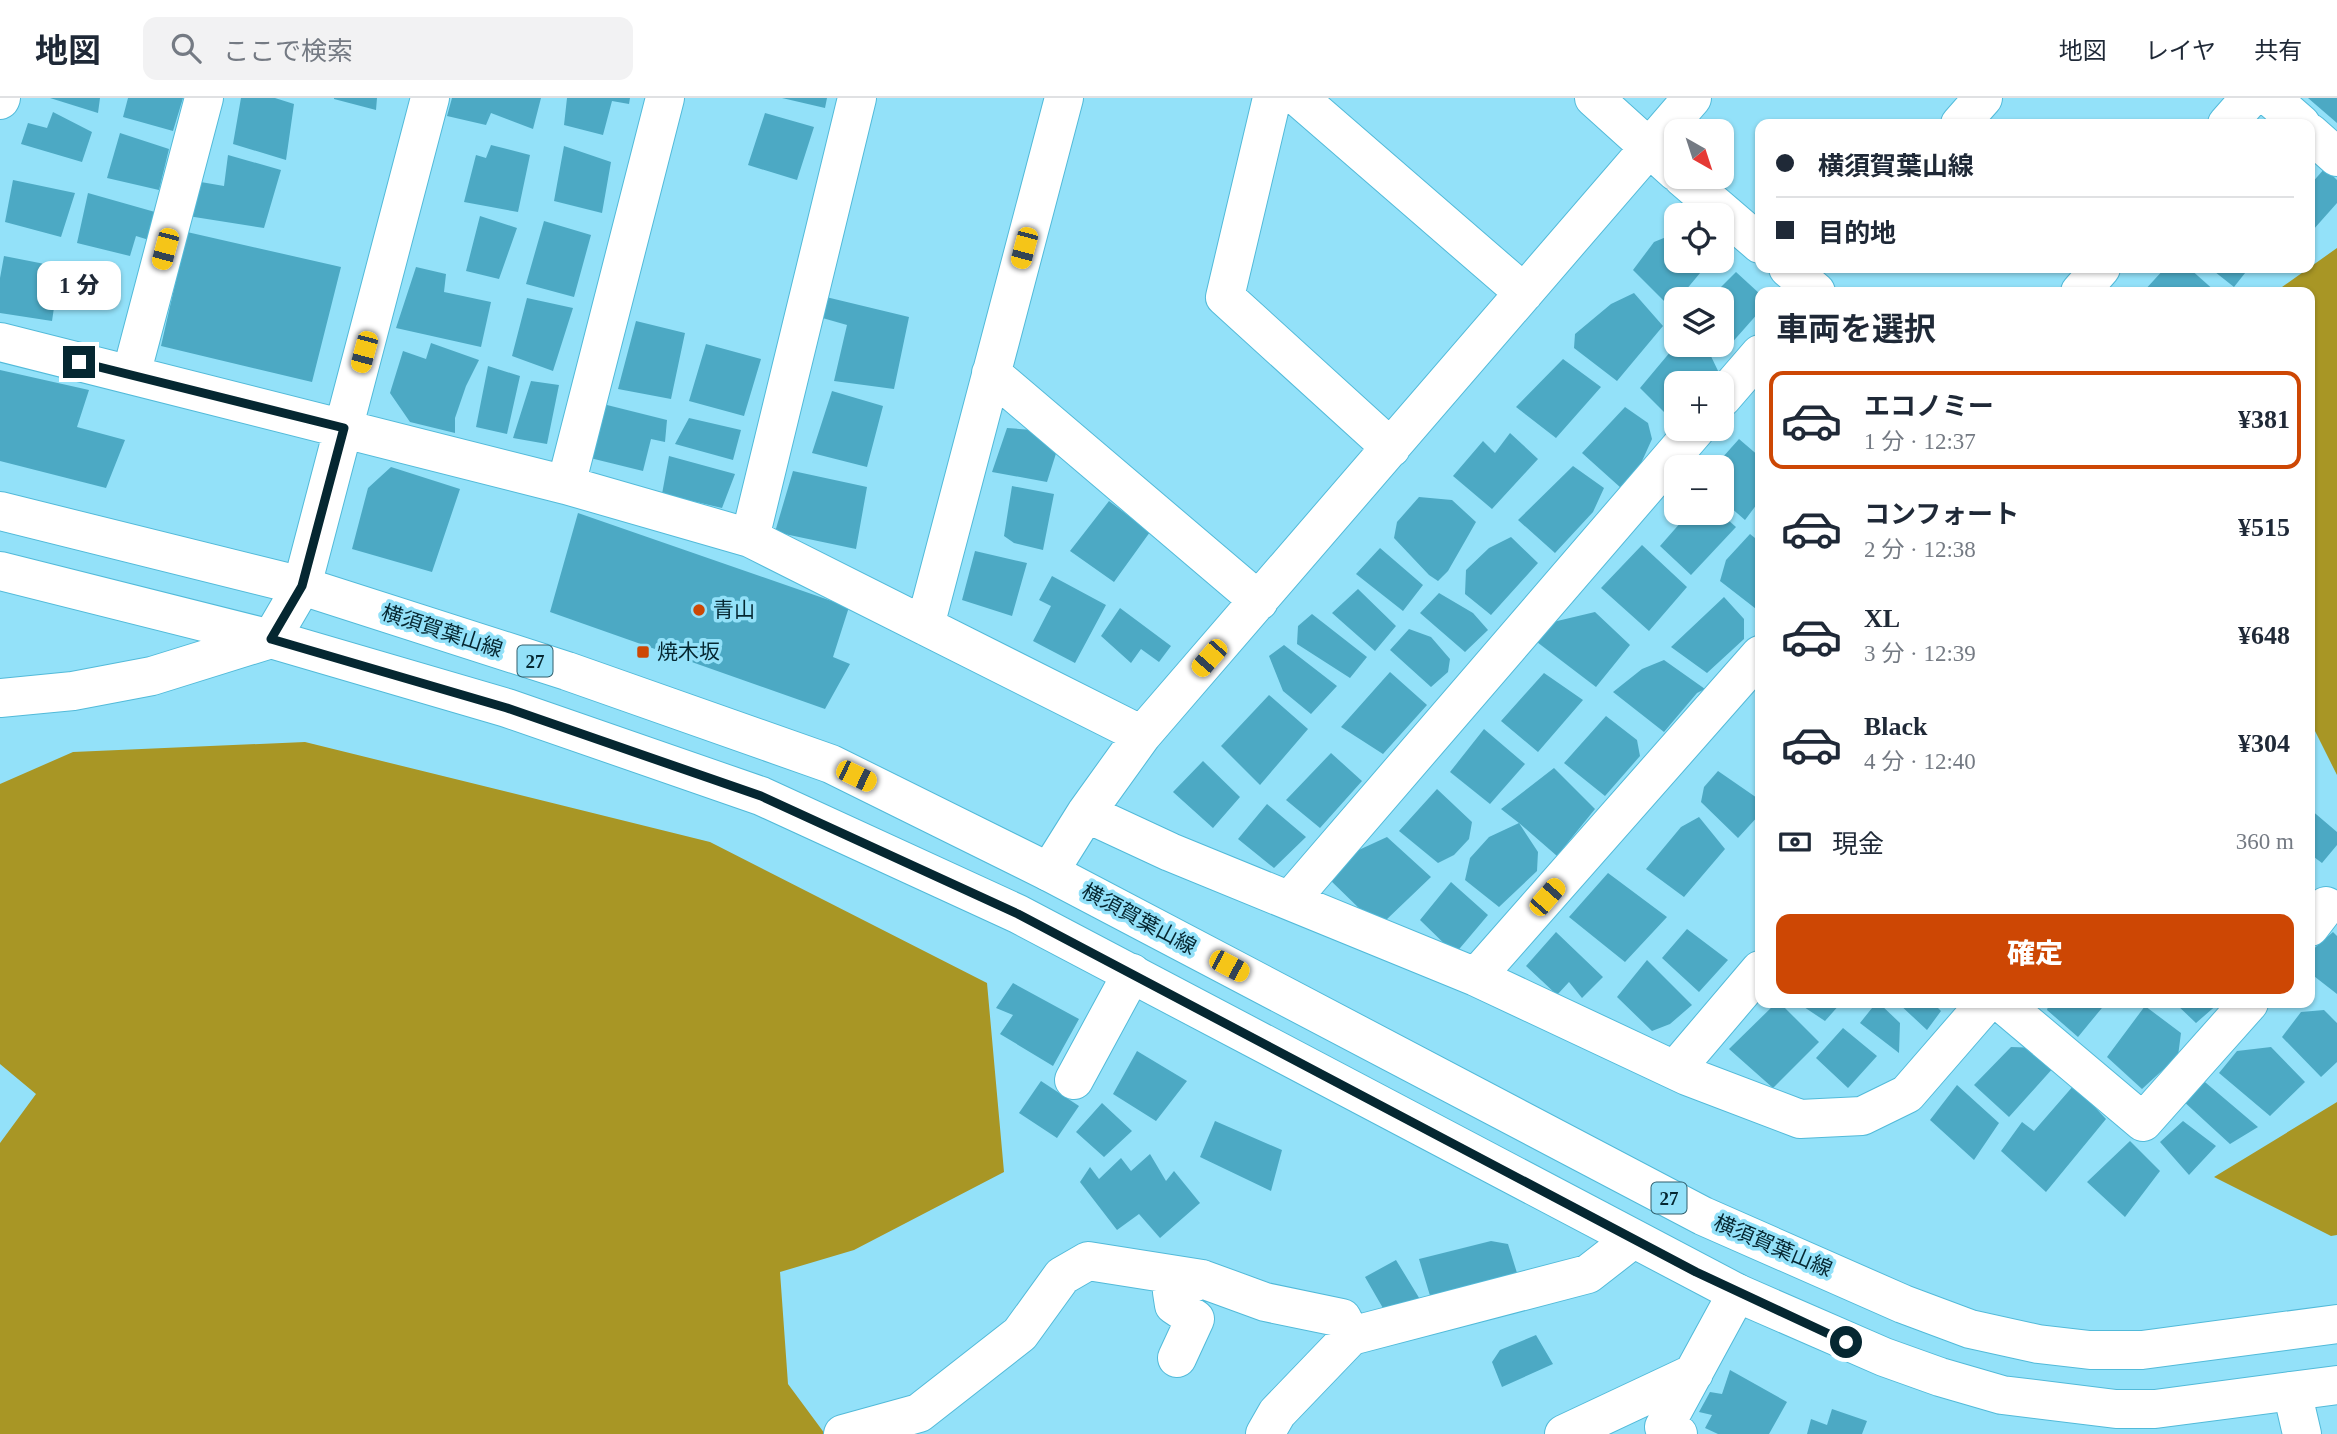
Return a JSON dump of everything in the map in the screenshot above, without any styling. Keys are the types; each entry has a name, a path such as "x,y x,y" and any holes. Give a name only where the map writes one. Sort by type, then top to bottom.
{"street":[{"path":"131,375 205,98"},
{"path":"0,698 74,691 152,676 271,639 302,586 430,98"},
{"path":"566,485 666,98"},
{"path":"750,538 857,98"},
{"path":"925,626 1064,98"},
{"path":"1272,98 1225,297 1391,448"},
{"path":"1299,98 1524,293"},
{"path":"1594,98 1663,160"},
{"path":"1049,872 1086,813 1142,735 1524,293 1663,160 1692,98"},
{"path":"1964,119 1983,98"},
{"path":"2231,119 2250,98"},
{"path":"2271,98 2295,119"},
{"path":"2315,137 2337,157"},
{"path":"1696,189 1755,240"},
{"path":"2085,287 2097,273"},
{"path":"0,342 566,485 750,538 1142,735"},
{"path":"1734,384 1755,360"},
{"path":"991,373 1259,601"},
{"path":"1291,900 1686,441"},
{"name":"横須賀葉山線","path":"0,511 302,586 580,676 831,764 1049,872 1703,1216 1903,1304 1970,1329 2038,1344 2090,1350 2142,1350 2337,1324"},
{"name":"27","path":"0,571 271,639 507,708 761,796 1018,914 1737,1293 1884,1357 2003,1395 2116,1409 2157,1422 2292,1391 2337,1385"},
{"path":"1476,977 1755,661"},
{"path":"1086,813 1170,852 1476,977 1675,1070 1800,1119 1862,1116 1907,1094 1982,1008"},
{"path":"1074,1080 1132,973"},
{"path":"1675,1070 1755,976"},
{"path":"2008,1008 2143,1122 2245,1008"},
{"path":"1265,1434 1277,1413 1350,1336 1588,1274 1633,1239"},
{"path":"843,1434 919,1413 1020,1334 1062,1276 1088,1261 1202,1279 1265,1302 1342,1318 1350,1336"},
{"path":"1177,1358 1195,1319 1174,1306 1172,1292 1202,1279"},
{"path":"1678,1434 1664,1427 1737,1293"},
{"path":"1564,1434 1694,1373"},
{"path":"2292,1391 2301,1434"}],"shaded area":[{"path":"2337,248 2337,775 2315,731 2315,287 2282,287 2302,273 2315,273 2315,264"},
{"path":"305,742 710,842 987,983 1004,1172 854,1250 780,1272 788,1384 825,1434 0,1434 0,1143 36,1094 0,1064 0,784 73,752"},
{"path":"2337,1102 2337,1235 2331,1236 2214,1177"}],"building":[{"path":"50,98 100,98 98,113"},
{"path":"128,98 183,98 173,131 123,117"},
{"path":"241,98 275,98 294,104 286,160 233,144"},
{"path":"377,98 376,110 334,99"},
{"path":"452,98 541,98 533,129 491,113 486,125 447,116"},
{"path":"567,98 630,98 629,104 612,101 603,135 564,125"},
{"path":"782,98 827,98 825,108"},
{"path":"2308,98 2337,98 2337,123"},
{"path":"53,112 92,132 82,162 21,144 28,123 47,128"},
{"path":"765,113 814,127 797,180 748,165"},
{"path":"120,133 169,149 159,190 107,178"},
{"path":"491,145 530,155 518,212 464,202 476,155 486,158"},
{"path":"564,146 611,162 602,213 554,201"},
{"path":"228,155 281,170 264,228 188,216 195,181 224,186"},
{"path":"2325,168 2337,180 2337,203 2315,228 2315,179"},
{"path":"13,180 75,193 61,237 5,222"},
{"path":"88,193 155,212 149,240 136,236 130,256 77,243"},
{"path":"480,216 517,228 499,279 466,271"},
{"path":"544,221 591,235 574,297 526,284"},
{"path":"187,232 341,267 312,382 161,346"},
{"path":"1664,238 1664,273 1700,273 1688,287 1664,287 1664,301 1633,270 1654,242"},
{"path":"4,256 60,267 52,321 0,313 0,278"},
{"path":"416,267 446,274 444,292 491,302 481,347 396,328"},
{"path":"1736,272 1755,289 1755,317 1734,340 1734,287 1721,287"},
{"path":"2160,273 2195,273 2210,287 2148,287"},
{"path":"2216,273 2245,273 2234,287"},
{"path":"1634,293 1663,326 1617,381 1574,348 1575,334 1611,304"},
{"path":"826,297 909,317 894,389 834,381 847,325 819,317"},
{"path":"527,298 573,308 553,371 512,356"},
{"path":"636,321 685,333 671,399 618,389"},
{"path":"431,343 479,360 455,418 455,433 410,422 390,393 403,351 426,359"},
{"path":"706,344 761,359 744,416 689,401"},
{"path":"1666,357 1711,357 1718,371 1664,371 1664,412 1640,388"},
{"path":"1563,359 1601,387 1556,438 1516,407"},
{"path":"488,366 520,376 507,434 476,427"},
{"path":"0,370 89,390 77,427 125,440 106,488 0,461"},
{"path":"531,381 559,385 547,444 513,438"},
{"path":"832,391 883,406 867,467 812,453"},
{"path":"599,403 667,420 665,442 651,439 643,471 582,456"},
{"path":"1625,407 1648,423 1652,439 1638,470 1621,488 1582,453"},
{"path":"689,418 741,430 733,460 675,444"},
{"path":"1007,428 1045,431 1059,444 1047,482 992,472"},
{"path":"1510,433 1538,459 1492,509 1453,476 1483,441 1495,453"},
{"path":"1739,439 1755,453 1755,507 1745,520 1734,510 1734,455 1725,455"},
{"path":"669,456 735,474 722,508 662,494"},
{"path":"1573,466 1604,488 1593,512 1555,553 1518,520"},
{"path":"391,467 460,489 432,572 352,549 368,488"},
{"path":"793,471 867,487 856,549 775,532"},
{"path":"1012,486 1054,494 1043,550 1014,543 1004,536"},
{"path":"1419,497 1452,500 1476,522 1448,571 1438,581 1394,538 1397,522"},
{"path":"1109,501 1150,532 1114,582 1070,551"},
{"path":"578,513 849,607 833,657 850,664 825,709 550,612"},
{"path":"1678,525 1736,527 1691,575 1660,546"},
{"path":"1750,534 1755,538 1755,608 1720,581 1726,560"},
{"path":"1511,537 1538,563 1491,615 1465,594 1466,570 1489,548"},
{"path":"1642,545 1687,587 1649,631 1601,588"},
{"path":"1380,548 1423,585 1403,611 1356,574"},
{"path":"975,551 1027,563 1012,616 962,600"},
{"path":"1052,576 1106,605 1075,663 1033,641 1051,606 1039,600"},
{"path":"1358,589 1396,626 1375,651 1332,613"},
{"path":"1439,593 1473,613 1488,630 1465,652 1420,613"},
{"path":"1724,597 1744,619 1744,639 1707,673 1671,647"},
{"path":"1120,608 1171,646 1159,662 1141,649 1131,663 1101,636"},
{"path":"1595,612 1630,645 1596,687 1533,639 1553,622"},
{"path":"1312,614 1367,657 1350,678 1297,644 1298,626"},
{"path":"1409,629 1431,637 1450,659 1448,672 1431,687 1390,650"},
{"path":"1284,645 1337,686 1311,714 1283,691 1269,656"},
{"path":"1664,660 1705,689 1697,693 1664,732 1613,692 1642,669"},
{"path":"1390,672 1427,705 1383,754 1341,727"},
{"path":"1544,673 1583,700 1538,752 1501,721"},
{"path":"1269,695 1308,729 1260,785 1221,746"},
{"path":"1606,716 1637,740 1640,756 1605,796 1564,763"},
{"path":"1484,729 1525,764 1490,804 1450,772"},
{"path":"1331,753 1362,781 1320,828 1286,800"},
{"path":"1203,761 1240,797 1213,828 1173,792"},
{"path":"1554,768 1595,809 1557,856 1501,809"},
{"path":"1718,771 1755,797 1755,819 1738,838 1701,802 1704,787"},
{"path":"1437,789 1472,822 1469,839 1454,855 1438,863 1399,831"},
{"path":"1267,804 1306,837 1274,868 1238,839"},
{"path":"2315,813 2337,832 2337,845 2322,863 2315,858"},
{"path":"1699,817 1725,849 1684,897 1646,869 1681,827"},
{"path":"1519,823 1538,852 1537,871 1499,907 1465,880 1470,858 1489,837"},
{"path":"1387,837 1431,877 1385,921 1366,915 1327,877 1350,854"},
{"path":"1608,873 1667,917 1625,962 1569,917"},
{"path":"1451,882 1488,915 1455,954 1420,920"},
{"path":"1687,929 1728,960 1699,992 1662,958"},
{"path":"1556,932 1603,977 1582,998 1569,982 1557,995 1526,966"},
{"path":"2333,932 2337,936 2337,994 2315,977 2315,948"},
{"path":"1647,960 1692,1005 1670,1024 1652,1031 1617,997"},
{"path":"1013,983 1079,1019 1053,1066 1000,1034 1013,1015 996,1008"},
{"path":"1771,1008 1785,1008 1819,1042 1773,1088 1729,1049"},
{"path":"1806,1008 1837,1008 1825,1021"},
{"path":"1872,1008 1884,1008 1900,1023 1899,1053 1860,1023"},
{"path":"1903,1008 1938,1008 1941,1011 1927,1030"},
{"path":"2048,1008 2102,1008 2078,1037"},
{"path":"2144,1008 2148,1008 2181,1033 2178,1056 2142,1089 2107,1057"},
{"path":"2180,1008 2213,1008 2196,1023"},
{"path":"2324,1010 2337,1023 2337,1062 2321,1077 2282,1037 2301,1012"},
{"path":"1843,1028 1877,1056 1848,1088 1816,1058"},
{"path":"2011,1047 2039,1048 2054,1067 2009,1117 1974,1085"},
{"path":"2271,1047 2305,1082 2270,1116 2219,1073 2237,1051"},
{"path":"1137,1051 1187,1081 1156,1121 1113,1094"},
{"path":"2199,1077 2258,1127 2230,1144 2181,1099"},
{"path":"1041,1081 1079,1106 1057,1138 1019,1113"},
{"path":"1957,1085 1999,1123 1974,1160 1930,1120"},
{"path":"2074,1085 2106,1119 2046,1192 2001,1151 2022,1122 2034,1131"},
{"path":"1102,1103 1132,1131 1104,1157 1076,1132"},
{"path":"1215,1121 1282,1150 1271,1191 1200,1157"},
{"path":"2183,1121 2216,1146 2189,1175 2160,1142"},
{"path":"2130,1141 2160,1171 2125,1217 2087,1182"},
{"path":"1150,1154 1166,1181 1174,1171 1200,1203 1160,1238 1139,1214 1117,1230 1080,1182 1090,1167 1099,1179 1121,1158 1131,1171"},
{"path":"1491,1241 1508,1244 1517,1273 1431,1299 1419,1259"},
{"path":"1396,1260 1421,1301 1391,1322 1365,1277"},
{"path":"1536,1335 1553,1364 1502,1387 1492,1362 1500,1350"},
{"path":"1730,1370 1787,1402 1769,1434 1718,1434 1705,1428 1712,1415 1699,1412 1710,1392 1722,1394"},
{"path":"1832,1409 1867,1421 1862,1434 1807,1434 1811,1419 1827,1425"}],"place":[{"name":"青山","path":"699,610"},
{"name":"焼木坂","path":"643,652"}],"route":[{"path":"79,362 344,428 302,586 271,639 507,708 761,796 1018,914 1696,1272 1846,1342"}]}
